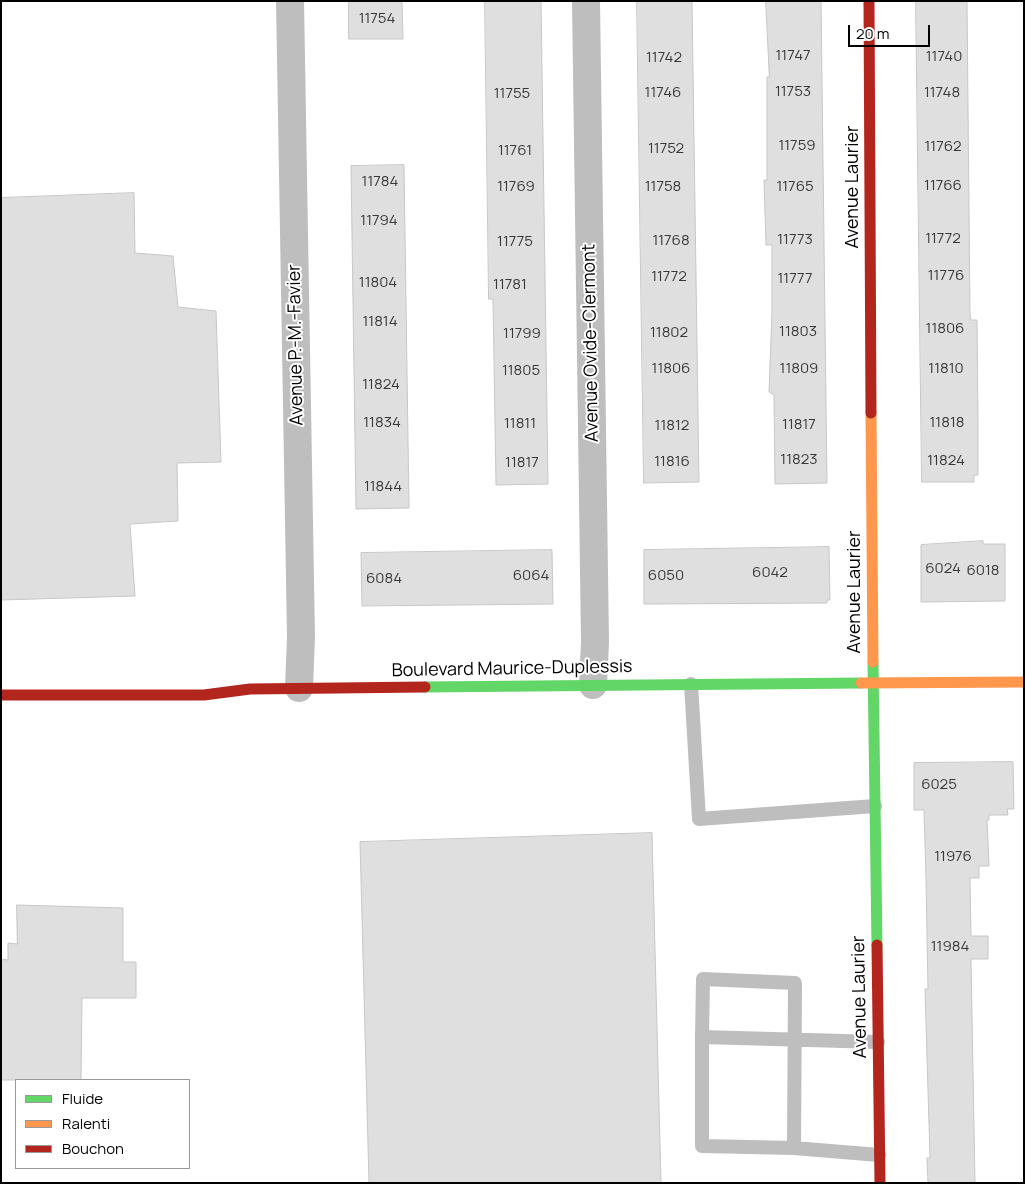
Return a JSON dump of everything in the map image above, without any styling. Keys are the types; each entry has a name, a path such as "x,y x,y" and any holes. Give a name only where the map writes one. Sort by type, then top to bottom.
{"street":[{"name":"Avenue P.-M.-Favier","path":"290,1 301,628 299,688"},
{"name":"Avenue Ovide-Clermont","path":"586,1 595,642 593,685"},
{"name":"Avenue Laurier","path":"869,1 873,683 880,1183"},
{"name":"Boulevard Maurice-Duplessis","path":"1,695 204,695 250,689 299,688 1024,682"}],"lane":[{"path":"691,684 699,819 875,806"},
{"path":"794,1148 795,983 704,979 702,1146 794,1148 879,1155"},
{"path":"702,1037 878,1042"}],"building":[{"path":"349,1 402,1 403,39 349,39"},
{"path":"485,1 541,1 548,484 496,485 493,299 489,299"},
{"path":"637,1 692,1 699,482 644,483"},
{"path":"766,1 821,1 827,483 775,484 774,395 769,392 772,245 766,245 764,180 767,180 767,77 769,77"},
{"path":"916,1 967,1 970,314 971,320 977,320 978,475 974,475 974,482 922,482"},
{"path":"404,165 409,508 356,509 351,166"},
{"path":"134,193 135,253 173,256 178,307 216,311 221,462 177,463 178,521 130,524 135,596 1,600 1,198"},
{"path":"983,541 983,544 1005,544 1005,601 921,602 921,545"},
{"path":"829,547 830,600 827,600 827,603 644,604 644,550"},
{"path":"552,550 553,604 362,606 361,553"},
{"path":"1013,762 1014,809 1007,809 1008,815 989,815 989,820 987,820 989,866 979,866 979,878 970,878 971,936 988,936 988,959 971,959 975,1183 928,1183 927,1158 930,1158 925,989 928,989 924,810 914,810 914,763"},
{"path":"652,833 661,1183 369,1183 360,842"},
{"path":"17,905 123,908 123,962 136,962 136,998 82,998 81,1079 1,1080 1,959 8,960 8,943 17,944"}],"traffic: fast":[{"path":"873,662 877,945"},
{"path":"425,687 861,683"}],"traffic: slow":[{"path":"871,413 873,662"},
{"path":"861,683 1024,682"}],"traffic: jam":[{"path":"869,1 871,413"},
{"path":"1,695 204,695 250,689 425,687"},
{"path":"877,945 880,1183"}]}
